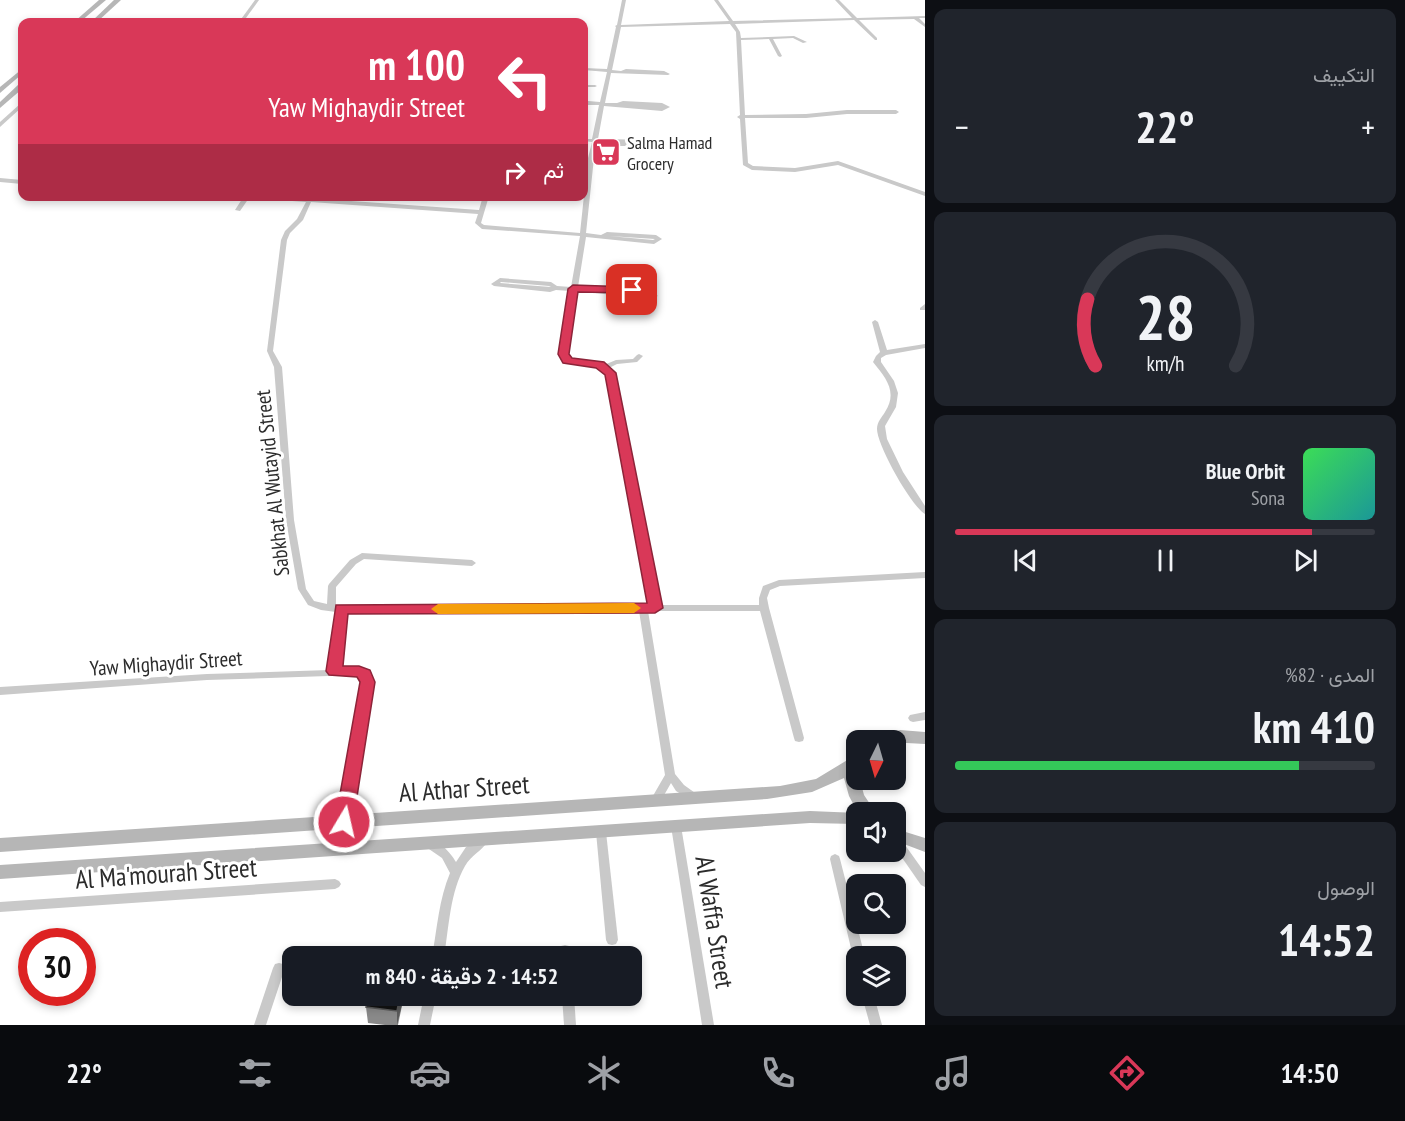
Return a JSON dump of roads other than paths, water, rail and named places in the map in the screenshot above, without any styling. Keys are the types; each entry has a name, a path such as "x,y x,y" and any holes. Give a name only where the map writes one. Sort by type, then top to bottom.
{"street":[{"path":"82,18 103,0"},
{"path":"98,18 118,0"},
{"path":"244,18 257,0"},
{"path":"588,186 591,158 597,141 617,26 624,0"},
{"path":"716,0 732,22 738,39 740,117 744,162 747,166 795,170 838,164 925,194"},
{"path":"837,0 875,39"},
{"path":"915,17 925,26"},
{"path":"617,26 925,17"},
{"path":"770,37 780,56"},
{"path":"738,39 796,37 805,42"},
{"path":"588,69 653,75 668,74 664,72 622,72"},
{"path":"0,91 18,75"},
{"path":"588,86 595,86"},
{"path":"0,106 18,90"},
{"path":"588,103 662,109 667,107 622,103 618,105"},
{"path":"0,125 18,112"},
{"path":"740,117 896,112"},
{"path":"588,140 649,141 664,144 617,144 612,141"},
{"path":"0,180 18,182"},
{"path":"238,210 244,201"},
{"name":"Sabkhat Al Wutayid Street","path":"309,201 300,220 285,236 270,351 278,367 290,520 302,589 311,603 336,609 764,608"},
{"path":"348,201 481,212"},
{"path":"484,201 479,225 486,228 583,234 605,238 654,242 659,239 607,234 600,236"},
{"path":"586,201 564,359 604,367 616,362 635,361 639,356"},
{"path":"555,288 551,284 500,280 494,284 530,288 649,291 655,296 596,293 592,290"},
{"path":"874,322 884,353"},
{"path":"925,346 884,353 878,357 877,362 892,382 896,394 893,407 881,423 884,443 910,491 925,511"},
{"path":"604,367 611,377 655,608"},
{"path":"334,671 336,609 332,586 353,561 362,556 472,563"},
{"path":"800,738 764,608 763,592 766,588 772,585 925,575"},
{"path":"643,608 670,775 680,788 694,798"},
{"name":"Yaw Mighaydir Street","path":"0,691 334,671 359,672 364,674 368,682 344,822"},
{"path":"913,718 925,716"},
{"path":"906,736 925,738"},
{"name":"Al Athar Street","path":"0,845 767,793 807,788 831,780 846,769"},
{"path":"655,801 670,775"},
{"path":"0,872 484,841 810,817 846,818"},
{"name":"Al Waffa Street","path":"676,826 708,1025"},
{"path":"601,832 612,940"},
{"path":"906,838 925,845"},
{"path":"440,946 455,871 466,852 484,841"},
{"path":"430,844 446,855 455,871"},
{"path":"906,855 925,882"},
{"path":"835,859 856,946"},
{"name":"Al Ma'mourah Street","path":"0,907 335,884"},
{"path":"260,1025 279,968"},
{"path":"424,1025 428,1006"},
{"path":"569,1006 570,1025"},
{"path":"871,1006 876,1025"}],"place":[{"name":"Salma Hamad Grocery","path":"606,152"}]}
